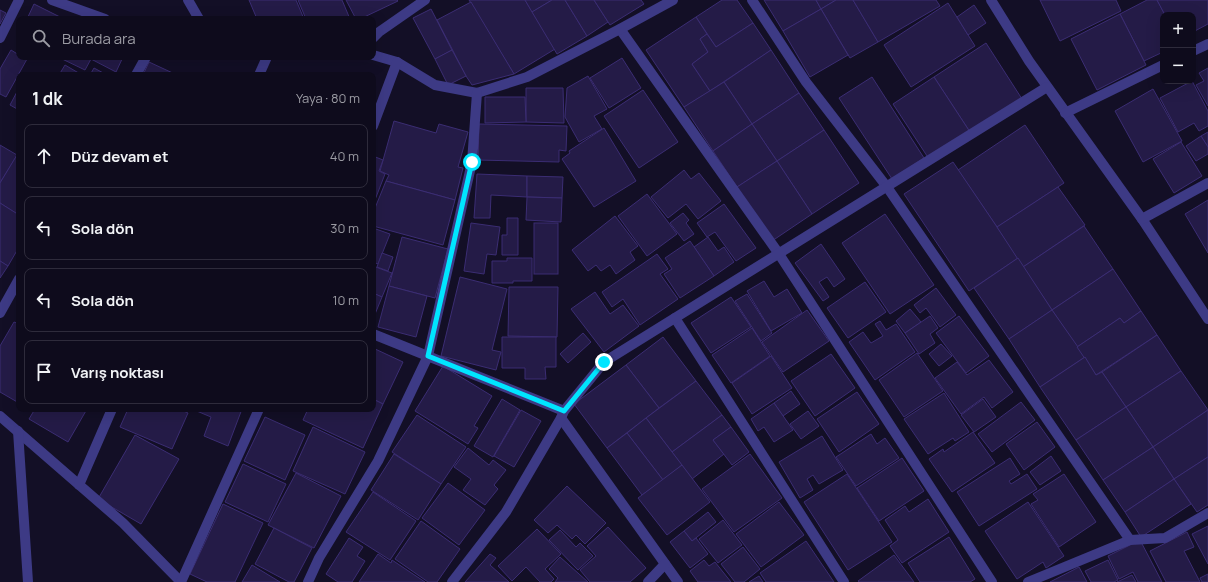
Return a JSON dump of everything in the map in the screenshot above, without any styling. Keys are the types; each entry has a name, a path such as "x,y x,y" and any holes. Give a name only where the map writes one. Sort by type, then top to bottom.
{"street":[{"path":"0,38 19,0"},
{"path":"52,0 97,16"},
{"path":"188,0 197,16"},
{"path":"376,36 425,0"},
{"path":"376,56 397,62 435,85 477,93 527,77 673,0"},
{"path":"752,0 806,82 887,187 1130,540"},
{"path":"995,1 1029,62 1142,219 1208,320"},
{"path":"620,29 779,254 992,582"},
{"path":"1196,50 1208,44"},
{"path":"138,72 144,60"},
{"path":"260,72 266,60"},
{"path":"376,118 397,62"},
{"path":"1066,113 1160,66"},
{"path":"452,582 506,512 563,415 604,362 1047,87"},
{"path":"308,582 319,558 378,461 428,356 472,162 477,93"},
{"path":"1142,219 1208,183"},
{"path":"0,313 16,284"},
{"path":"675,318 844,582"},
{"path":"376,335 428,356 563,415 678,582"},
{"path":"79,485 111,412"},
{"path":"0,416 123,524 181,582 258,412"},
{"path":"18,432 28,582"},
{"path":"1028,582 1130,540 1166,538 1208,513"},
{"path":"648,582 665,564"}],"building":[{"path":"249,0 296,0 303,16 256,16"},
{"path":"298,0 342,0 349,16 305,16"},
{"path":"346,0 398,1 366,16 354,16"},
{"path":"469,0 525,0 555,49 514,74"},
{"path":"525,0 552,0 532,12"},
{"path":"552,0 565,0 587,36 557,54 532,12"},
{"path":"565,0 594,0 608,22 587,36"},
{"path":"594,0 641,0 644,4 610,25"},
{"path":"722,0 737,0 753,23 716,47 696,17"},
{"path":"764,0 816,0 821,9 783,31"},
{"path":"816,0 836,0 821,9"},
{"path":"836,0 853,0 878,42 850,58 821,9"},
{"path":"853,0 936,0 940,6 878,42"},
{"path":"1040,0 1116,0 1121,11 1060,41"},
{"path":"1147,0 1157,0 1163,12 1160,12 1160,53 1144,61 1120,14"},
{"path":"1157,0 1208,0 1208,24 1196,30 1196,12 1163,12"},
{"path":"471,2 514,74 472,85 466,76 437,20"},
{"path":"948,3 975,46 911,87 884,45"},
{"path":"34,4 58,16 28,16"},
{"path":"974,5 986,23 968,35 957,17"},
{"path":"431,9 452,50 435,59 413,18"},
{"path":"821,9 848,55 810,77 783,31"},
{"path":"0,10 6,13 0,24"},
{"path":"1120,14 1146,65 1097,90 1071,39"},
{"path":"696,17 707,34 700,39 708,52 692,64 710,91 684,107 646,50"},
{"path":"753,23 771,50 710,91 692,64 708,52 700,39 707,34 716,47"},
{"path":"986,43 1022,99 970,132 934,77"},
{"path":"11,50 16,53 16,60 26,60 20,72 16,72 16,79 6,97 0,94 0,69"},
{"path":"452,50 466,76 448,85 435,59"},
{"path":"771,50 799,93 752,124 724,82"},
{"path":"622,58 641,88 609,108 590,78"},
{"path":"64,60 90,60 85,70"},
{"path":"93,60 122,60 116,72"},
{"path":"149,62 171,72 144,72"},
{"path":"65,65 77,72 61,72"},
{"path":"94,68 101,72 92,72"},
{"path":"1208,68 1208,106 1196,85 1204,81 1199,73"},
{"path":"588,76 607,109 594,116 602,129 579,142 565,117 567,88"},
{"path":"872,77 924,158 892,179 839,98"},
{"path":"934,77 970,132 929,159 893,104"},
{"path":"724,82 752,124 713,151 684,107"},
{"path":"1186,84 1194,84 1208,111 1208,126 1199,131 1194,123 1178,132 1160,98"},
{"path":"526,88 563,88 564,123 526,122"},
{"path":"1153,89 1182,141 1143,162 1115,111"},
{"path":"643,90 678,142 639,168 604,116"},
{"path":"799,93 824,130 777,161 752,124"},
{"path":"16,94 16,108 10,105"},
{"path":"485,97 525,97 526,122 485,123"},
{"path":"394,121 436,133 439,124 468,132 458,167 463,168 455,200 386,181 389,175 380,171"},
{"path":"479,124 567,126 566,151 559,150 559,162 478,160"},
{"path":"752,124 777,161 737,187 713,151"},
{"path":"1025,125 1064,183 997,227 958,170"},
{"path":"604,128 636,181 594,207 562,159 570,153 569,151"},
{"path":"824,130 859,183 812,214 777,161"},
{"path":"1208,132 1208,147 1201,136"},
{"path":"1201,136 1208,147 1208,154 1196,161 1186,146"},
{"path":"1181,142 1202,176 1174,193 1153,159"},
{"path":"0,145 16,154 16,157 0,183"},
{"path":"16,157 16,213 0,203 0,183"},
{"path":"376,157 383,160 379,171 385,174 376,197"},
{"path":"777,161 812,214 772,241 737,187"},
{"path":"953,162 1018,258 969,291 904,194"},
{"path":"684,170 691,179 699,173 721,201 698,219 686,204 668,218 651,197"},
{"path":"477,174 527,176 527,197 491,195 490,218 474,218"},
{"path":"527,176 563,177 562,198 527,197"},
{"path":"386,181 455,200 443,245 376,227 376,206"},
{"path":"1058,187 1085,225 1023,267 997,227"},
{"path":"647,194 677,234 647,256 618,216"},
{"path":"527,197 562,198 561,222 526,220"},
{"path":"1208,200 1208,253 1185,214"},
{"path":"0,203 16,213 16,252 8,266 0,261"},
{"path":"724,204 756,248 736,261 715,232 707,237 697,223"},
{"path":"683,213 689,220 686,223 694,234 684,241 670,223"},
{"path":"885,214 934,285 890,314 842,243"},
{"path":"615,216 638,246 630,252 635,260 616,274 610,265 601,271 596,265 588,271 572,250"},
{"path":"507,218 518,218 518,255 502,255 502,235 507,235"},
{"path":"471,223 500,227 496,255 487,254 484,274 464,271"},
{"path":"534,223 558,223 558,274 534,274"},
{"path":"1084,226 1113,269 1052,310 1023,267"},
{"path":"376,229 390,234 378,264 376,263"},
{"path":"402,237 448,249 435,298 389,286"},
{"path":"708,237 718,251 724,247 734,262 714,276 694,247"},
{"path":"690,241 714,276 680,298 664,274 672,269 665,258"},
{"path":"821,244 845,279 834,287 827,277 819,282 829,297 823,301 795,263"},
{"path":"382,253 393,257 388,271 377,267"},
{"path":"657,254 668,269 660,274 678,299 640,325 623,299 612,307 602,292"},
{"path":"507,258 532,258 532,281 492,283 492,261 507,261"},
{"path":"1018,258 1052,310 1009,339 974,288"},
{"path":"0,261 8,266 0,278"},
{"path":"376,267 392,273 382,297 376,294"},
{"path":"1113,269 1141,311 1124,323 1120,318 1077,347 1052,310"},
{"path":"460,277 507,289 492,350 501,352 496,370 441,356"},
{"path":"764,281 774,297 787,289 802,313 771,331 747,291"},
{"path":"865,282 886,312 848,338 827,308"},
{"path":"389,286 427,296 416,337 378,327"},
{"path":"509,287 558,287 557,337 508,336"},
{"path":"936,288 956,315 940,327 926,308 920,313 914,305"},
{"path":"595,292 610,314 623,305 639,326 604,352 571,309"},
{"path":"376,294 382,297 376,312"},
{"path":"747,294 772,333 761,341 735,301"},
{"path":"731,297 751,327 711,353 691,323"},
{"path":"910,309 921,322 905,333 896,321"},
{"path":"807,310 829,341 783,372 762,342"},
{"path":"1052,310 1085,357 1040,387 1009,339"},
{"path":"1141,311 1157,335 1096,375 1077,347 1120,318 1124,323"},
{"path":"930,316 938,328 930,334 935,343 919,354 905,333"},
{"path":"959,316 989,356 966,373 936,333"},
{"path":"880,321 886,330 896,324 915,352 875,380 849,342 863,332 871,343 883,336 875,324"},
{"path":"14,322 16,323 16,401 0,392 0,346"},
{"path":"752,328 770,356 731,383 712,355"},
{"path":"583,333 591,342 568,363 560,354"},
{"path":"1157,335 1181,371 1126,407 1102,372"},
{"path":"502,337 556,337 556,367 545,367 546,379 525,379 525,368 502,368"},
{"path":"663,337 696,381 659,408 626,365"},
{"path":"941,344 952,356 939,366 929,354"},
{"path":"376,349 403,362 383,404 376,400"},
{"path":"917,353 943,391 904,417 879,380"},
{"path":"831,354 855,388 815,416 791,381"},
{"path":"771,356 792,388 752,414 732,383"},
{"path":"1085,357 1096,375 1102,372 1126,407 1076,440 1040,387"},
{"path":"989,360 1013,392 992,408 984,397 961,414 935,378 957,362 967,375"},
{"path":"626,365 659,408 607,448 574,404"},
{"path":"443,366 492,396 474,426 478,428 468,444 415,411"},
{"path":"1181,371 1208,410 1153,447 1126,407"},
{"path":"696,381 722,415 672,452 646,418"},
{"path":"791,391 800,404 783,416 774,403"},
{"path":"857,392 879,424 839,452 817,419"},
{"path":"944,393 969,432 955,441 953,438 928,454 904,419"},
{"path":"502,399 520,410 493,457 474,446"},
{"path":"983,399 996,417 974,432 961,415"},
{"path":"376,400 383,404 363,448 303,420 307,412 376,412"},
{"path":"1021,402 1035,420 992,452 978,434"},
{"path":"774,403 793,430 774,442 764,427 758,431 751,419"},
{"path":"1126,407 1153,447 1103,480 1076,440"},
{"path":"521,410 541,421 514,467 494,456"},
{"path":"1208,410 1208,457 1174,479 1153,447"},
{"path":"808,411 819,426 801,439 790,424"},
{"path":"33,412 85,412 68,442 29,419"},
{"path":"127,412 188,413 172,449 120,427"},
{"path":"199,412 241,412 228,446 204,436 211,417"},
{"path":"417,415 466,447 441,484 392,452"},
{"path":"722,415 731,427 713,440 724,454 692,479 672,452"},
{"path":"265,417 305,435 285,480 244,461"},
{"path":"646,418 682,465 663,480 627,433"},
{"path":"1037,422 1055,447 1024,470 1006,444"},
{"path":"313,427 365,452 345,494 293,471"},
{"path":"731,427 749,452 732,465 713,440"},
{"path":"973,432 995,463 952,492 929,459 943,449 944,452"},
{"path":"627,433 663,480 642,495 607,448"},
{"path":"871,434 877,444 885,438 899,458 856,486 836,457"},
{"path":"135,435 179,459 141,524 98,499"},
{"path":"822,436 843,470 819,484 813,475 807,479 813,490 800,498 779,462"},
{"path":"1153,447 1174,479 1125,512 1103,480"},
{"path":"468,448 489,465 493,460 506,470 494,485 498,489 485,505 463,490 471,479 454,467"},
{"path":"394,454 441,484 418,520 371,490"},
{"path":"750,454 782,498 734,532 702,489"},
{"path":"1051,456 1061,471 1040,485 1030,472"},
{"path":"1208,457 1208,505 1197,512 1174,479"},
{"path":"902,458 924,491 879,521 857,488"},
{"path":"1010,458 1020,474 1009,481 1011,484 1027,474 1037,489 979,526 957,492"},
{"path":"243,464 286,484 268,522 225,502"},
{"path":"682,465 710,502 667,535 638,498"},
{"path":"296,473 341,496 314,548 268,525"},
{"path":"847,474 892,542 848,570 804,502"},
{"path":"1064,474 1096,522 1059,547 1031,504 1038,500 1033,494"},
{"path":"1174,479 1191,504 1141,537 1125,512"},
{"path":"448,483 485,510 459,545 422,518"},
{"path":"567,486 606,523 585,544 576,535 572,539 557,525 548,533 534,520"},
{"path":"373,492 416,521 390,560 346,532"},
{"path":"928,499 949,532 902,563 890,546 898,540 885,520 905,506 909,512"},
{"path":"779,502 804,535 761,567 736,534"},
{"path":"1028,502 1064,556 1046,568 1043,562 1017,579 985,531"},
{"path":"223,504 263,523 235,582 207,582 190,574"},
{"path":"708,512 716,522 692,541 684,531"},
{"path":"723,520 742,545 718,563 699,539"},
{"path":"421,521 460,549 437,582 428,582 395,559"},
{"path":"1208,526 1208,564 1192,534"},
{"path":"608,527 646,568 630,582 590,582 580,570 596,556 587,546"},
{"path":"274,528 312,548 294,582 289,582 255,564"},
{"path":"537,529 561,554 545,569 554,579 551,582 540,582 526,567 512,581 498,566"},
{"path":"560,530 576,547 580,543 593,556 578,570 549,540"},
{"path":"684,531 692,541 696,538 708,554 690,568 670,542"},
{"path":"1187,532 1194,547 1184,551 1200,582 1166,582 1150,551"},
{"path":"949,537 975,579 970,582 920,582 908,563"},
{"path":"349,538 363,547 357,556 365,561 352,582 338,582 326,574"},
{"path":"1140,540 1162,582 1138,582 1133,572 1119,579 1108,556"},
{"path":"806,541 834,582 766,582 760,573"},
{"path":"743,547 760,569 744,582 735,582 721,564"},
{"path":"378,554 391,563 392,560 425,582 359,582"},
{"path":"490,554 496,558 490,565 509,582 465,582"},
{"path":"894,555 914,582 858,581"},
{"path":"560,557 588,582 555,582 558,578 549,569"},
{"path":"704,560 709,566 715,562 731,582 698,582 690,571"},
{"path":"1108,560 1118,580 1114,582 1091,582 1085,571"},
{"path":"252,565 280,582 242,582"},
{"path":"1079,567 1087,582 1050,582"},
{"path":"1208,574 1208,582 1202,582 1200,578"},
{"path":"1132,575 1136,582 1117,582"},
{"path":"759,576 763,582 749,582"}],"route":[{"path":"472,162 428,356 564,411 604,362"}]}
